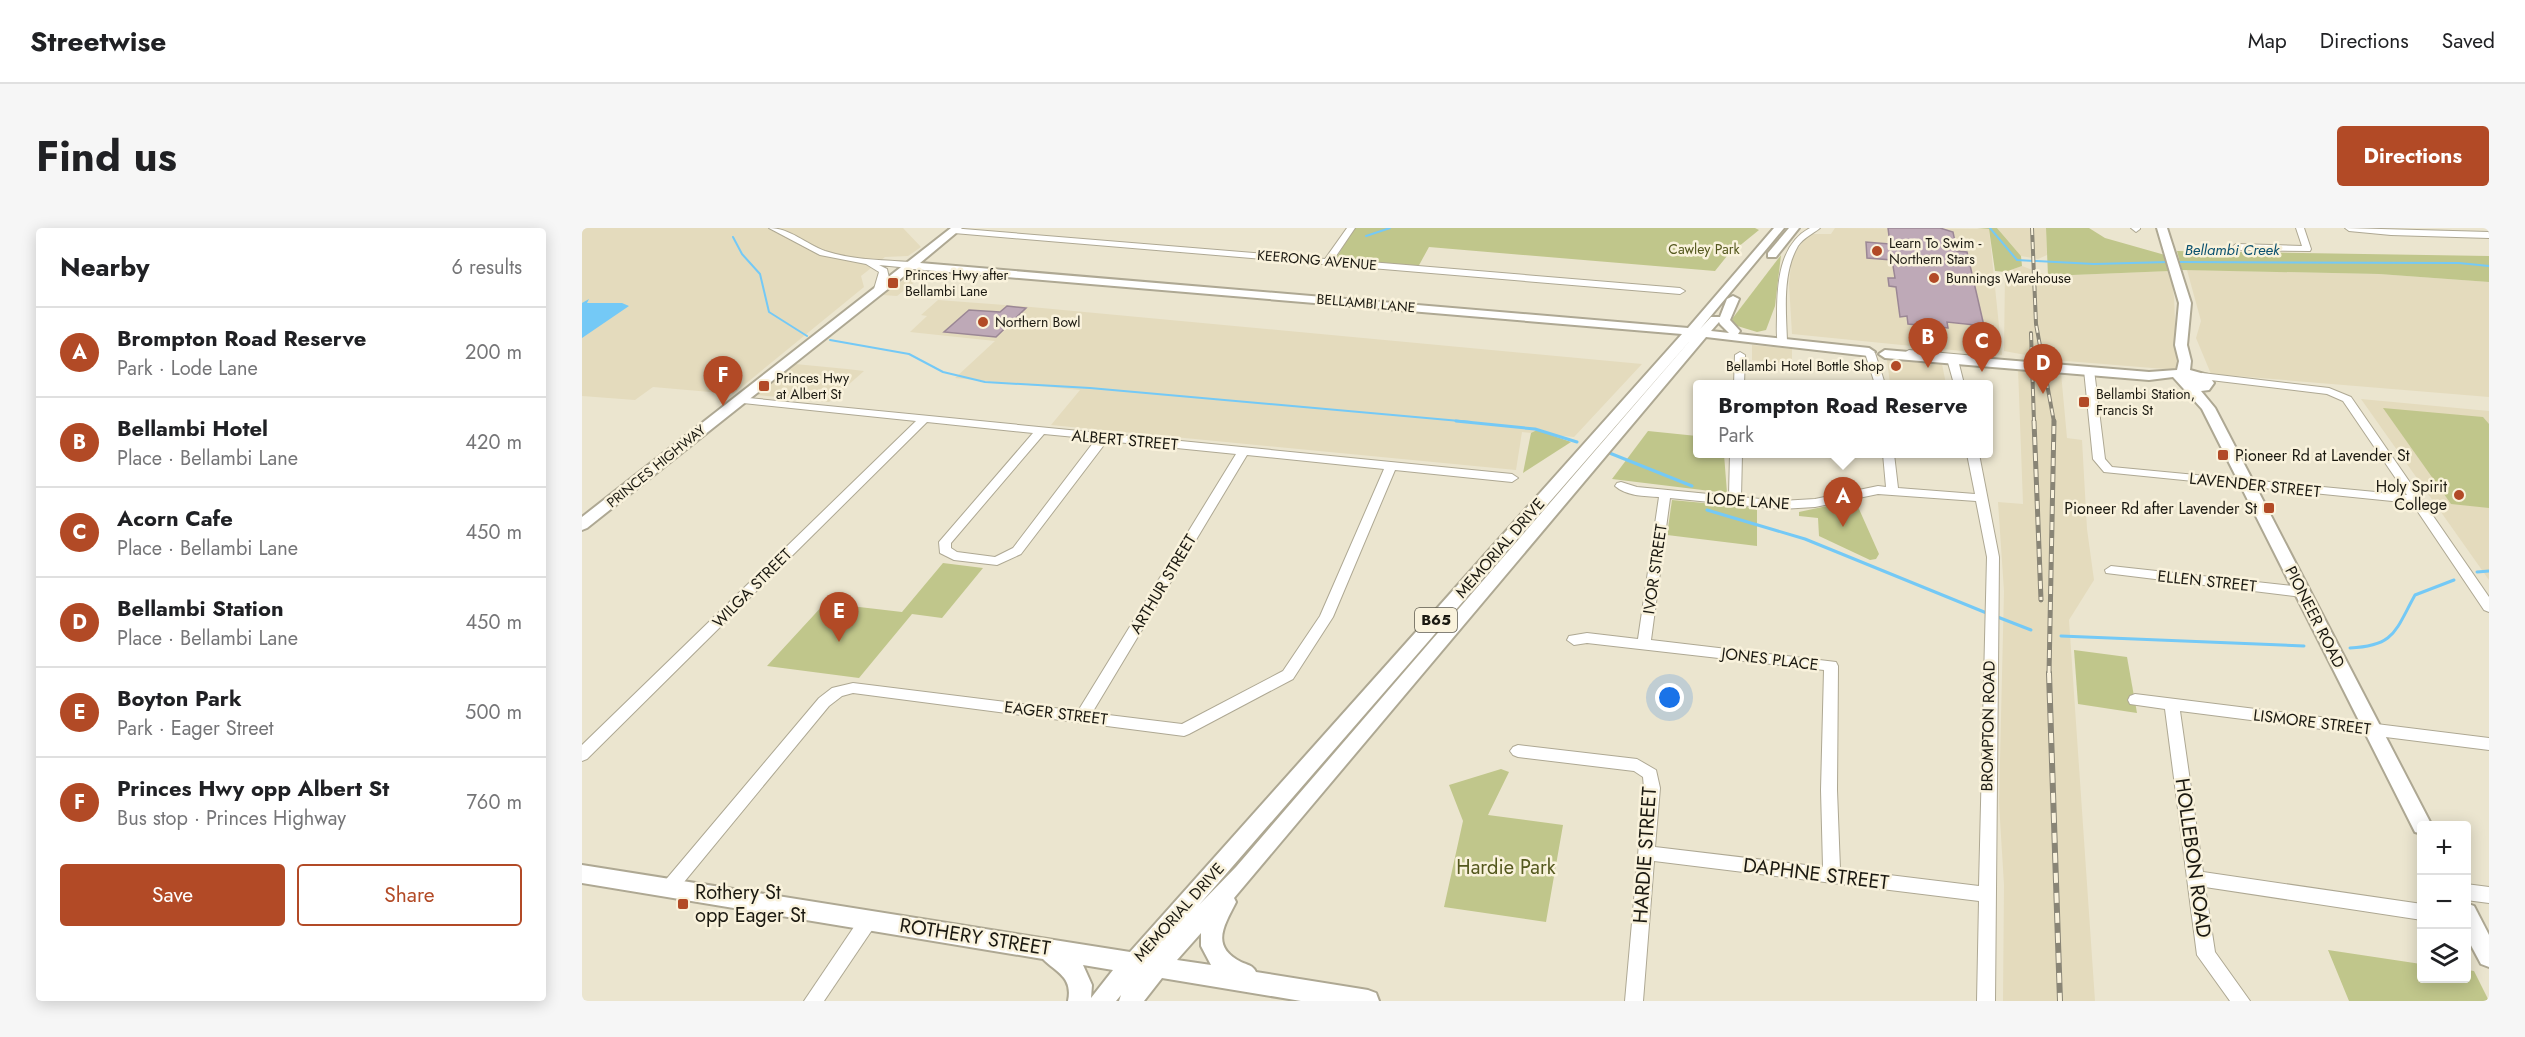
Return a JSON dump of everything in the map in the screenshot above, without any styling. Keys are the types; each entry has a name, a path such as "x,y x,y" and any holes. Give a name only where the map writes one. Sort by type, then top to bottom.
{"main road":[{"name":"MEMORIAL DRIVE","path":"1130,1001 1243,873 1696,333 1779,228"},
{"name":"MEMORIAL DRIVE","path":"1101,1001 1660,366 1733,300 1794,228"},
{"path":"2162,228 2185,303 2181,345 2184,376"},
{"name":"PRINCES HIGHWAY","path":"582,525 955,229"},
{"path":"936,244 931,254 934,260 997,272"},
{"name":"BELLAMBI LANE","path":"910,265 1627,326 1870,350"},
{"path":"1733,300 1725,314 1725,324 1737,333 1763,339"},
{"path":"1627,326 1656,334 1665,340 1666,351 1660,366"},
{"path":"1870,350 2149,376 2184,376 2204,381"},
{"path":"1884,352 1937,357"},
{"path":"2184,376 2204,381"},
{"name":"PIONEER ROAD","path":"2184,376 2208,408 2420,821"},
{"name":"PIONEER ROAD","path":"2204,381 2208,408"},
{"path":"1243,873 1212,927 1211,945 1223,964 1269,984"},
{"name":"ROTHERY STREET","path":"582,874 1368,1001"},
{"path":"2471,924 2489,957"},
{"path":"1043,948 1073,967 1077,973 1081,991 1079,1001"}],"street":[{"path":"773,228 815,250 862,261 910,265"},
{"path":"1056,239 1068,228"},
{"path":"1328,261 1351,228"},
{"path":"1782,341 1784,284 1789,254 1806,232 1816,228"},
{"path":"2236,247 2307,249 2300,228"},
{"path":"2349,228 2489,235"},
{"name":"KEERONG AVENUE","path":"955,229 1680,291"},
{"path":"862,261 884,271 884,278 879,289"},
{"path":"1870,350 1879,380"},
{"path":"1879,380 1884,352"},
{"path":"1909,353 1968,357 2001,363"},
{"path":"1739,380 1740,355"},
{"path":"1952,358 1958,380"},
{"name":"LAVENDER STREET","path":"2089,370 2098,459 2103,467 2116,471 2417,500"},
{"path":"2204,381 2313,388 2339,394 2347,399 2489,607"},
{"name":"ALBERT STREET","path":"738,400 1512,478"},
{"name":"WILGA STREET","path":"582,755 923,420"},
{"path":"1040,432 945,542 944,550 954,555 997,561 1017,550 1103,438"},
{"name":"ARTHUR STREET","path":"1083,716 1243,452"},
{"path":"1735,501 1736,458"},
{"path":"1889,458 1892,490"},
{"name":"BROMPTON ROAD","path":"1974,458 1993,557 1985,894 1986,1001"},
{"name":"EAGER STREET","path":"669,888 824,702 837,692 853,688 1184,730 1288,675 1326,617 1391,466"},
{"name":"LODE LANE","path":"1621,486 1635,491 1800,505 1864,491 1892,490 1983,498"},
{"name":"IVOR STREET","path":"1644,644 1665,494"},
{"name":"ELLEN STREET","path":"2111,570 2302,591"},
{"name":"JONES PLACE","path":"1574,640 1587,638 1831,666 1829,790 1832,875"},
{"name":"LISMORE STREET","path":"2135,700 2489,744"},
{"name":"HOLLEBON ROAD","path":"2172,704 2206,955 2241,1001"},
{"name":"HARDIE STREET","path":"1518,751 1637,765 1650,774 1652,788 1634,1001"},
{"name":"DAPHNE STREET","path":"1646,853 1985,894"},
{"path":"2195,878 2417,911"},
{"path":"2471,893 2489,895"},
{"path":"813,1001 868,921"}],"shaded area":[{"path":"582,228 903,228 921,247 908,256 885,257 861,276 864,287 733,394 653,387 635,400 582,396"},
{"path":"1835,228 1989,229 2002,355 1792,334 1789,284 1792,256 1809,234 1831,234"},
{"path":"1997,228 2046,228 2047,255 2038,259 2021,256"},
{"path":"2022,266 2048,276 2170,271 2174,297 2177,370 2054,360 2004,351 2005,272"},
{"path":"2187,270 2379,274 2489,282 2489,397 2211,374 2196,338 2201,321"},
{"path":"915,272 927,272 897,296 882,295"},
{"path":"938,300 1642,364 1574,437 1522,432 1516,470 1051,425 1080,390 955,378 995,341 910,332 927,316 921,315"},
{"path":"1752,345 1792,349 1792,364 1752,360"},
{"path":"1887,360 1942,364 1945,380 1890,380"},
{"path":"795,364 864,371 829,402 757,395"},
{"path":"2018,368 2061,373 2067,438 2082,440 2087,529 2094,580 2069,620 2095,1001 2003,1001 2004,885 1999,803 2004,591 1998,502 2023,504"},
{"name":"Holy Spirit College","path":"2361,399 2489,411 2489,580"}],"green space":[{"name":"Cawley Park","path":"1354,228 1755,228 1759,230 1727,256 1715,271 1429,247 1418,267 1335,260"},
{"path":"1977,228 1997,228 2021,256 2022,266 2005,272 1995,271 1989,229"},
{"path":"2046,228 2089,228 2105,238 2165,255 2170,271 2048,276"},
{"path":"2177,251 2489,256 2489,282 2379,274 2182,270"},
{"path":"1781,255 1775,306 1766,330 1757,332 1734,325 1732,319"},
{"path":"2383,408 2483,417 2489,424 2489,508 2451,504"},
{"path":"1537,430 1571,442 1523,473 1531,433"},
{"path":"1648,431 1693,436 1693,458 1724,458 1727,493 1612,479"},
{"path":"1672,500 1757,508 1757,546 1667,535"},
{"path":"1855,500 1879,554 1876,559 1870,560 1819,536 1818,518 1799,516 1799,512"},
{"path":"943,563 983,568 942,618 912,614 859,678 767,666 825,603 902,612"},
{"path":"2074,650 2127,657 2137,713 2078,704"},
{"name":"Hardie Park","path":"1501,769 1509,772 1488,815 1563,825 1546,922 1444,907 1463,821 1449,785"},
{"path":"2328,950 2417,963 2417,983 2471,983 2471,971 2474,971 2489,1001 2349,1001"}],"water":[{"path":"589,299 587,303 622,303 629,306 582,338 582,303"}],"building":[{"name":"Bunnings Warehouse","path":"1888,228 1940,228 1953,232 1957,251 1967,252 1984,326 1947,322 1948,328 1908,324 1907,316 1900,317 1896,287 1889,286 1888,278 1895,278 1892,260 1867,258 1866,242 1890,244"},
{"name":"Northern Bowl","path":"1007,306 1026,308 996,337 944,332 969,310 1000,312"}],"waterway":[{"path":"1366,236 1390,228"},
{"name":"Bellambi Creek","path":"1990,228 2017,260 2094,264 2168,262"},
{"path":"733,237 742,254 760,274 769,312 807,336"},
{"name":"Bellambi Creek","path":"2175,262 2459,263 2489,266"},
{"path":"830,340 909,354 943,372 985,382 1090,388 1471,422"},
{"path":"1456,421 1535,429 1577,442"},
{"path":"1607,452 1692,486"},
{"path":"1707,510 1805,539 1989,614"},
{"path":"2477,572 2489,571"},
{"path":"2350,648 2365,647 2385,640 2398,627 2415,595 2454,580"},
{"path":"1995,616 2031,630"},
{"path":"2061,636 2304,646"}],"railway":[{"path":"2032,228 2036,324 2054,422"},
{"path":"2031,333 2034,422"},
{"path":"2034,421 2041,600"},
{"path":"2049,673 2054,422"},
{"path":"2049,673 2060,1001"}],"place":[{"name":"Learn To Swim - Northern Stars","path":"1877,251"},
{"name":"Bunnings Warehouse","path":"1934,278"},
{"name":"Princes Hwy after Bellambi Lane","path":"893,283"},
{"name":"Northern Bowl","path":"983,322"},
{"name":"Bellambi Hotel Bottle Shop","path":"1896,366"},
{"name":"Bellambi Hotel","path":"1928,368"},
{"name":"Acorn Cafe","path":"1982,372"},
{"name":"Princes Hwy at Albert St","path":"764,386"},
{"name":"Bellambi Station","path":"2043,394"},
{"name":"Bellambi Station, Francis St","path":"2084,402"},
{"name":"Princes Hwy opp Albert St","path":"723,406"},
{"name":"Pioneer Rd at Lavender St","path":"2223,455"},
{"name":"Holy Spirit College","path":"2459,495"},
{"name":"Pioneer Rd after Lavender St","path":"2269,508"},
{"name":"Brompton Road Reserve","path":"1843,527"},
{"name":"Boyton Park","path":"839,642"},
{"name":"Rothery St opp Eager St","path":"683,904"}]}
